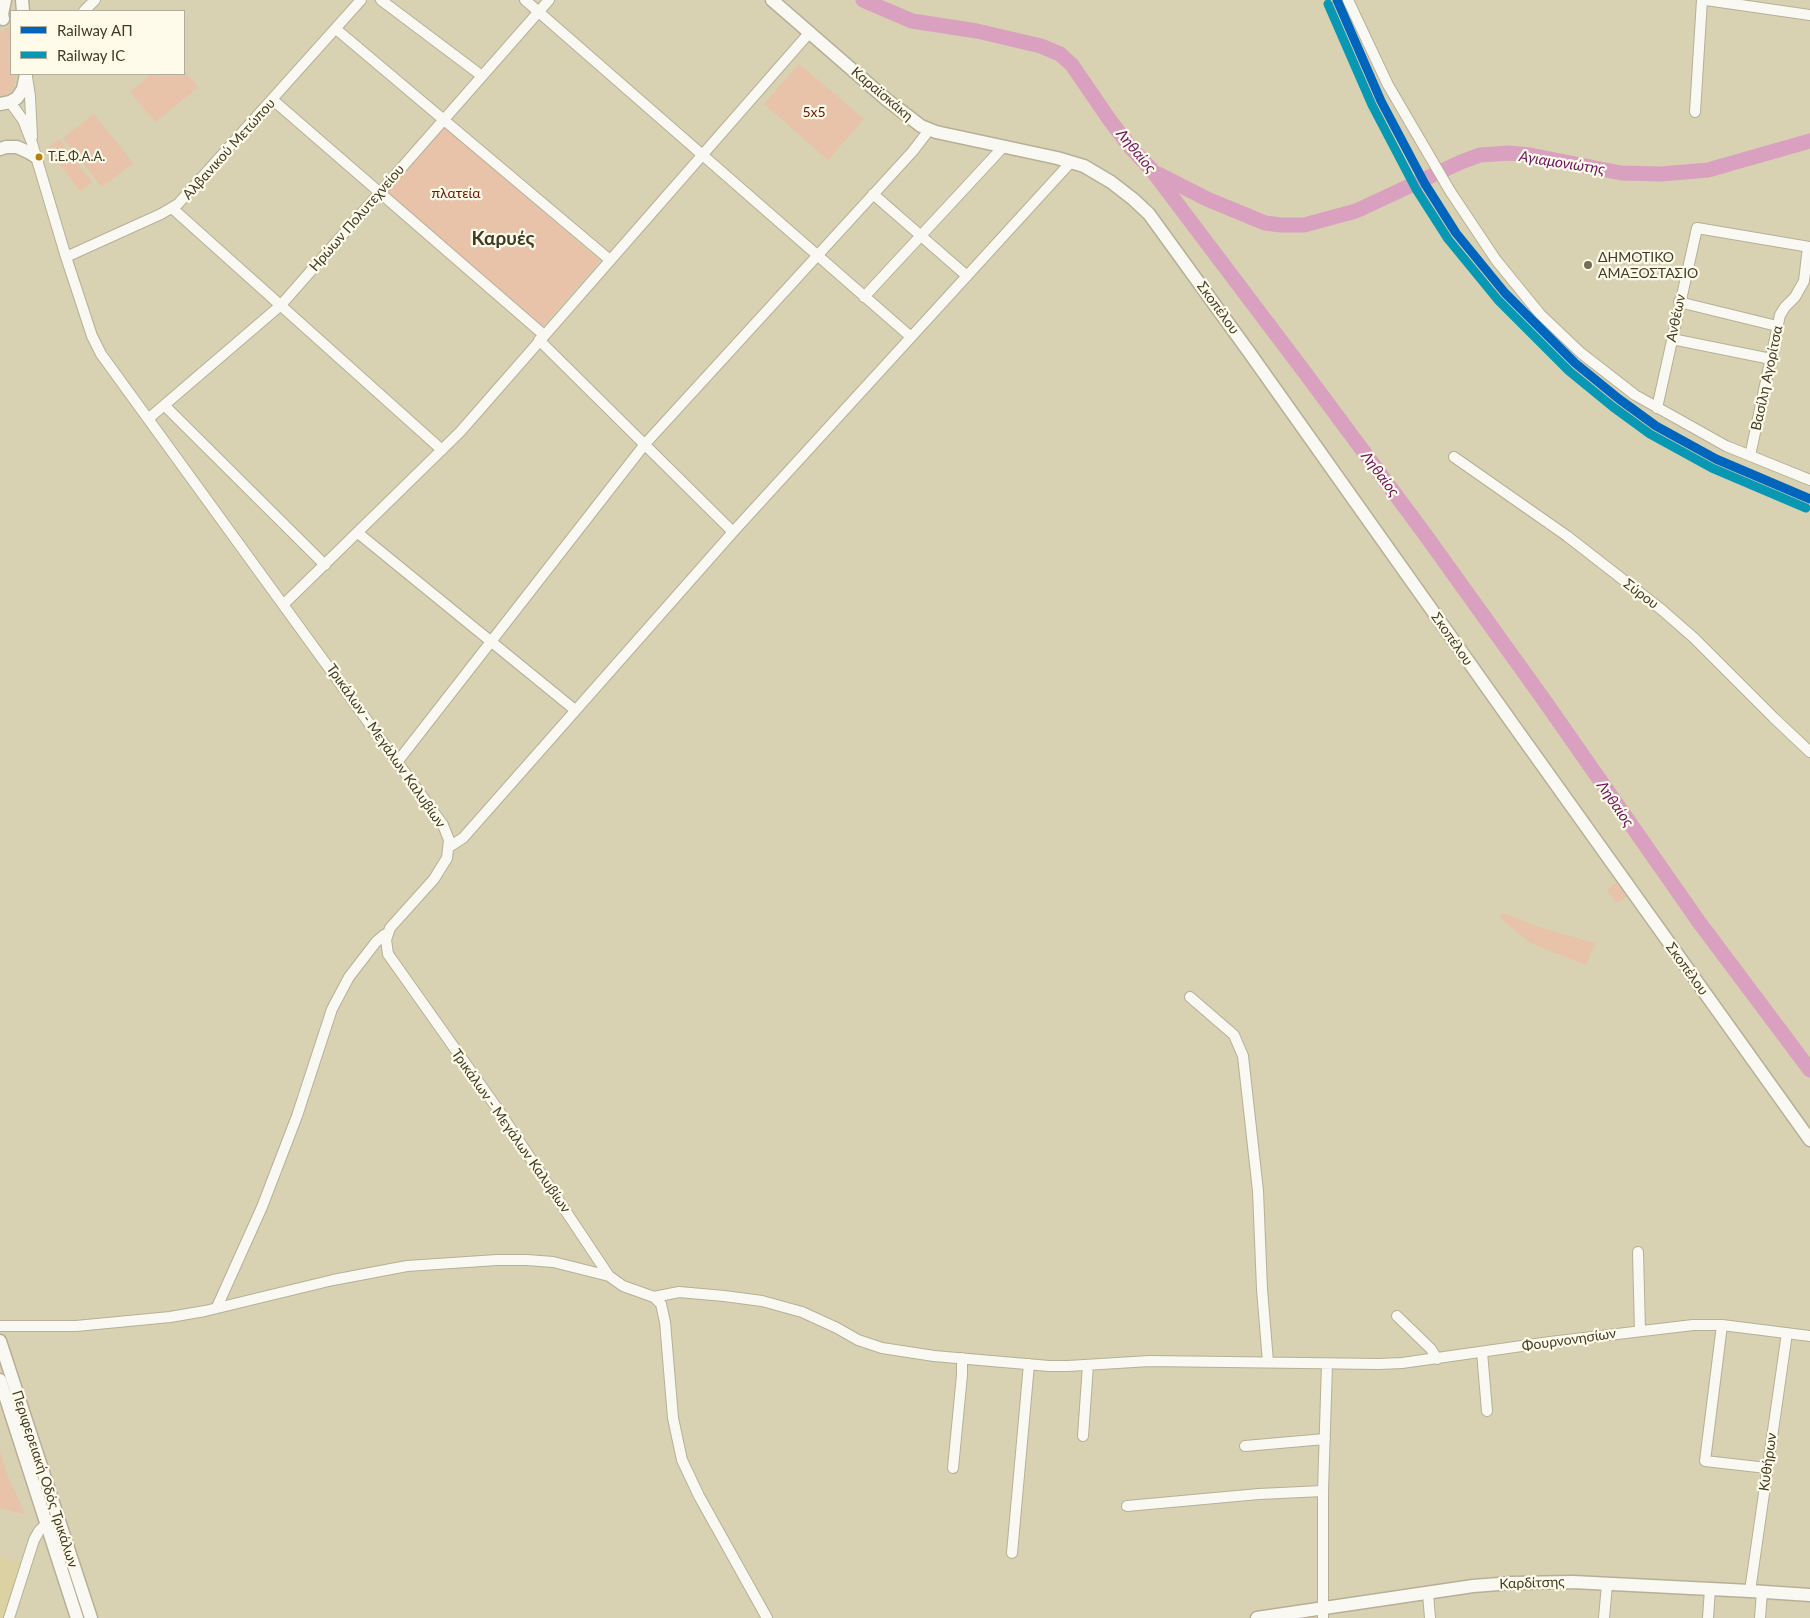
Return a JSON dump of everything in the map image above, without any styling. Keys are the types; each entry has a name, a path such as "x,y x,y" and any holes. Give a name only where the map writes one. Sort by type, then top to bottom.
{"main road":[{"path":"3,20 2,14 5,0"},
{"name":"Καραϊσκάκη","path":"772,0 906,116 929,130 1071,162"},
{"path":"3,106 17,98 23,89 26,75"},
{"path":"0,149 18,147 36,157"},
{"name":"Σκοπέλου","path":"1071,162 1084,166 1111,182 1134,199 1157,224 1810,1140"},
{"name":"Περιφερειακή Οδός Τρικάλων","path":"0,1341 91,1618"},
{"name":"Περιφερειακή Οδός Τρικάλων","path":"0,1380 77,1618"},
{"name":"Καρδίτσης","path":"1257,1618 1323,1613 1428,1593 1473,1586 1512,1583 1573,1582 1710,1588 1810,1596"}],"street":[{"path":"85,10 95,0"},
{"name":"Αλβανικού Μετώπου","path":"66,257 172,208 187,196 361,0"},
{"path":"381,0 482,76"},
{"path":"525,0 911,338"},
{"name":"Ηρώων Πολυτεχνείου","path":"148,419 281,306 549,0"},
{"path":"1348,0 1388,85 1450,191 1496,260 1540,314 1580,353 1627,390 1720,443 1750,456 1810,477"},
{"path":"1694,112 1702,0"},
{"path":"1706,0 1810,15"},
{"path":"336,29 610,260"},
{"path":"284,604 442,450 505,381 810,32"},
{"name":"Τρικάλων - Μεγάλων Καλυβίων","path":"26,75 30,96 32,142"},
{"path":"273,100 542,337 733,532"},
{"name":"Τρικάλων - Μεγάλων Καλυβίων","path":"3,106 23,120 32,142 66,257 92,336 98,348 398,761 443,825 449,840 449,847"},
{"path":"398,761 645,444 913,151 929,130"},
{"path":"864,296 1004,146"},
{"path":"217,1307 262,1207 297,1116 332,1009 349,976 376,942 387,934 393,924 441,869 447,858 449,847 463,838 733,532 1071,162"},
{"path":"873,194 967,276"},
{"path":"172,208 442,450"},
{"name":"Ανθέων","path":"1657,408 1697,228 1809,247"},
{"name":"Βασίλη Αγορίτσα","path":"1750,456 1780,314 1795,297 1804,281 1809,247"},
{"path":"1680,302 1777,326"},
{"path":"1672,339 1771,359"},
{"path":"165,406 325,565"},
{"name":"Σύρου","path":"1454,457 1567,536 1662,610 1712,655 1810,752"},
{"path":"358,533 575,710"},
{"path":"1797,740 1801,738 1810,740"},
{"name":"Τρικάλων - Μεγάλων Καλυβίων","path":"387,934 386,948 393,964 509,1127 609,1276 624,1286 654,1297"},
{"path":"1190,997 1234,1035 1244,1056 1258,1191 1262,1289 1268,1362"},
{"path":"1638,1252 1640,1331"},
{"path":"0,1326 76,1326 170,1317 206,1311 332,1280 407,1266 497,1260 528,1260 552,1262 609,1276"},
{"name":"Φουρνονησίων","path":"654,1297 679,1292 762,1301 802,1312 858,1340 882,1348 962,1358 1068,1366 1150,1361 1379,1364 1693,1325 1722,1325 1810,1336"},
{"path":"654,1297 660,1302 664,1315 673,1418 682,1460 698,1496 767,1618"},
{"path":"1397,1316 1431,1349 1437,1358"},
{"path":"1722,1325 1705,1461 1767,1468"},
{"name":"Κυθήρων","path":"1760,1618 1756,1591 1767,1468 1787,1333"},
{"path":"1482,1352 1487,1411"},
{"path":"953,1468 962,1358"},
{"path":"1012,1553 1029,1364"},
{"path":"1323,1613 1323,1491 1327,1364"},
{"path":"1083,1436 1088,1365"},
{"path":"1245,1446 1325,1439"},
{"path":"1127,1506 1249,1495 1323,1491"},
{"path":"9,1618 34,1540 46,1524"},
{"path":"1604,1618 1607,1584"},
{"path":"1708,1618 1710,1588"},
{"path":"1428,1593 1430,1618"}],"shaded area":[{"path":"0,1558 22,1563 6,1618 0,1618"}],"green space":[{"path":"10,29 10,75 17,75 13,89 9,94 0,96 0,31"},
{"name":"5x5","path":"799,64 864,119 828,160 764,104"},
{"path":"185,71 198,87 156,122 130,92 151,75 185,75"},
{"path":"94,114 133,163 102,187 63,138"},
{"name":"πλατεία","path":"445,126 600,261 543,326 387,192"},
{"path":"59,139 92,182 80,191 47,148"},
{"path":"1617,882 1627,896 1617,903 1607,890"},
{"path":"1502,913 1542,928 1595,943 1586,965 1531,943 1500,918"},
{"path":"0,1452 8,1477 25,1514 0,1508"}],"waterway":[{"name":"Ληθαίος","path":"863,0 912,21 977,31 1041,46 1060,54 1072,65 1130,147 1151,169 1424,533 1544,700 1699,922 1810,1070"},
{"name":"Αγιαμονιώτης","path":"1158,174 1207,199 1265,223 1304,225 1356,211 1480,155 1509,153 1530,155 1621,173 1661,174 1708,170 1810,141"}],"rail line":[{"name":"ΑΠ","path":"1337,0 1381,101 1425,184 1456,233 1505,293 1575,363 1656,426 1716,459 1810,499"},
{"name":"IC","path":"1328,4 1372,105 1416,189 1448,239 1498,300 1569,371 1650,434 1712,468 1806,508"}],"place":[{"name":"Τ.Ε.Φ.Α.Α.","path":"39,157"},
{"name":"ΔΗΜΟΤΙΚΟ ΑΜΑΞΟΣΤΑΣΙΟ","path":"1588,265"}],"district":[{"name":"Καρυές","path":"503,239"}]}
